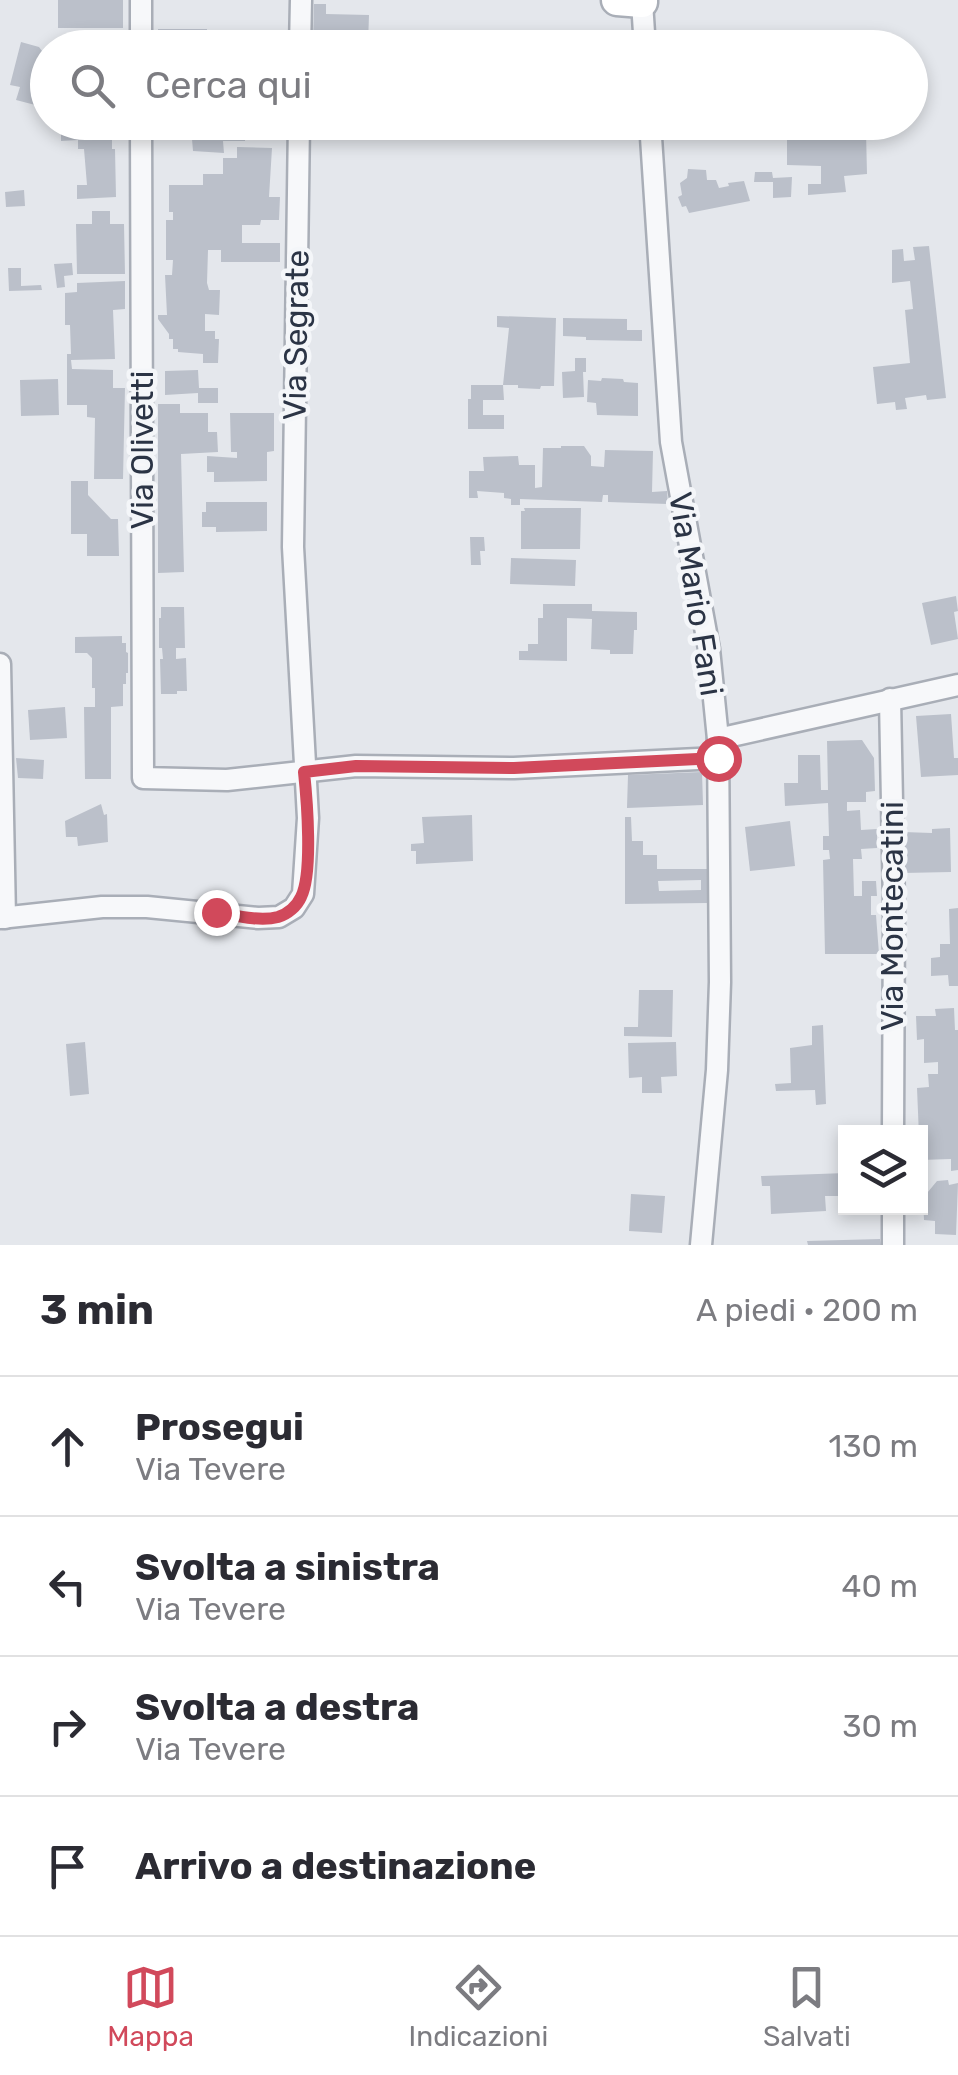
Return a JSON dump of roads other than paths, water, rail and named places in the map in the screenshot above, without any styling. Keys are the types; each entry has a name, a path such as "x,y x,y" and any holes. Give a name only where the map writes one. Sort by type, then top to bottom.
{"street":[{"path":"141,0 141,30"},
{"path":"300,0 300,30"},
{"path":"634,1 641,30"},
{"name":"Via Olivetti","path":"141,140 143,778 227,780 304,772"},
{"name":"Via Segrate","path":"3,918 147,906 279,917 294,908 303,894 308,818 292,548 299,140"},
{"name":"Via Mario Fani","path":"651,140 671,442 709,649 718,748 717,1070 701,1245"},
{"path":"0,664 3,918"},
{"path":"304,772 356,766 514,768 718,748 890,699 958,686"},
{"name":"Via Montecatini","path":"890,699 893,1125"},
{"path":"893,1215 893,1245"}]}
